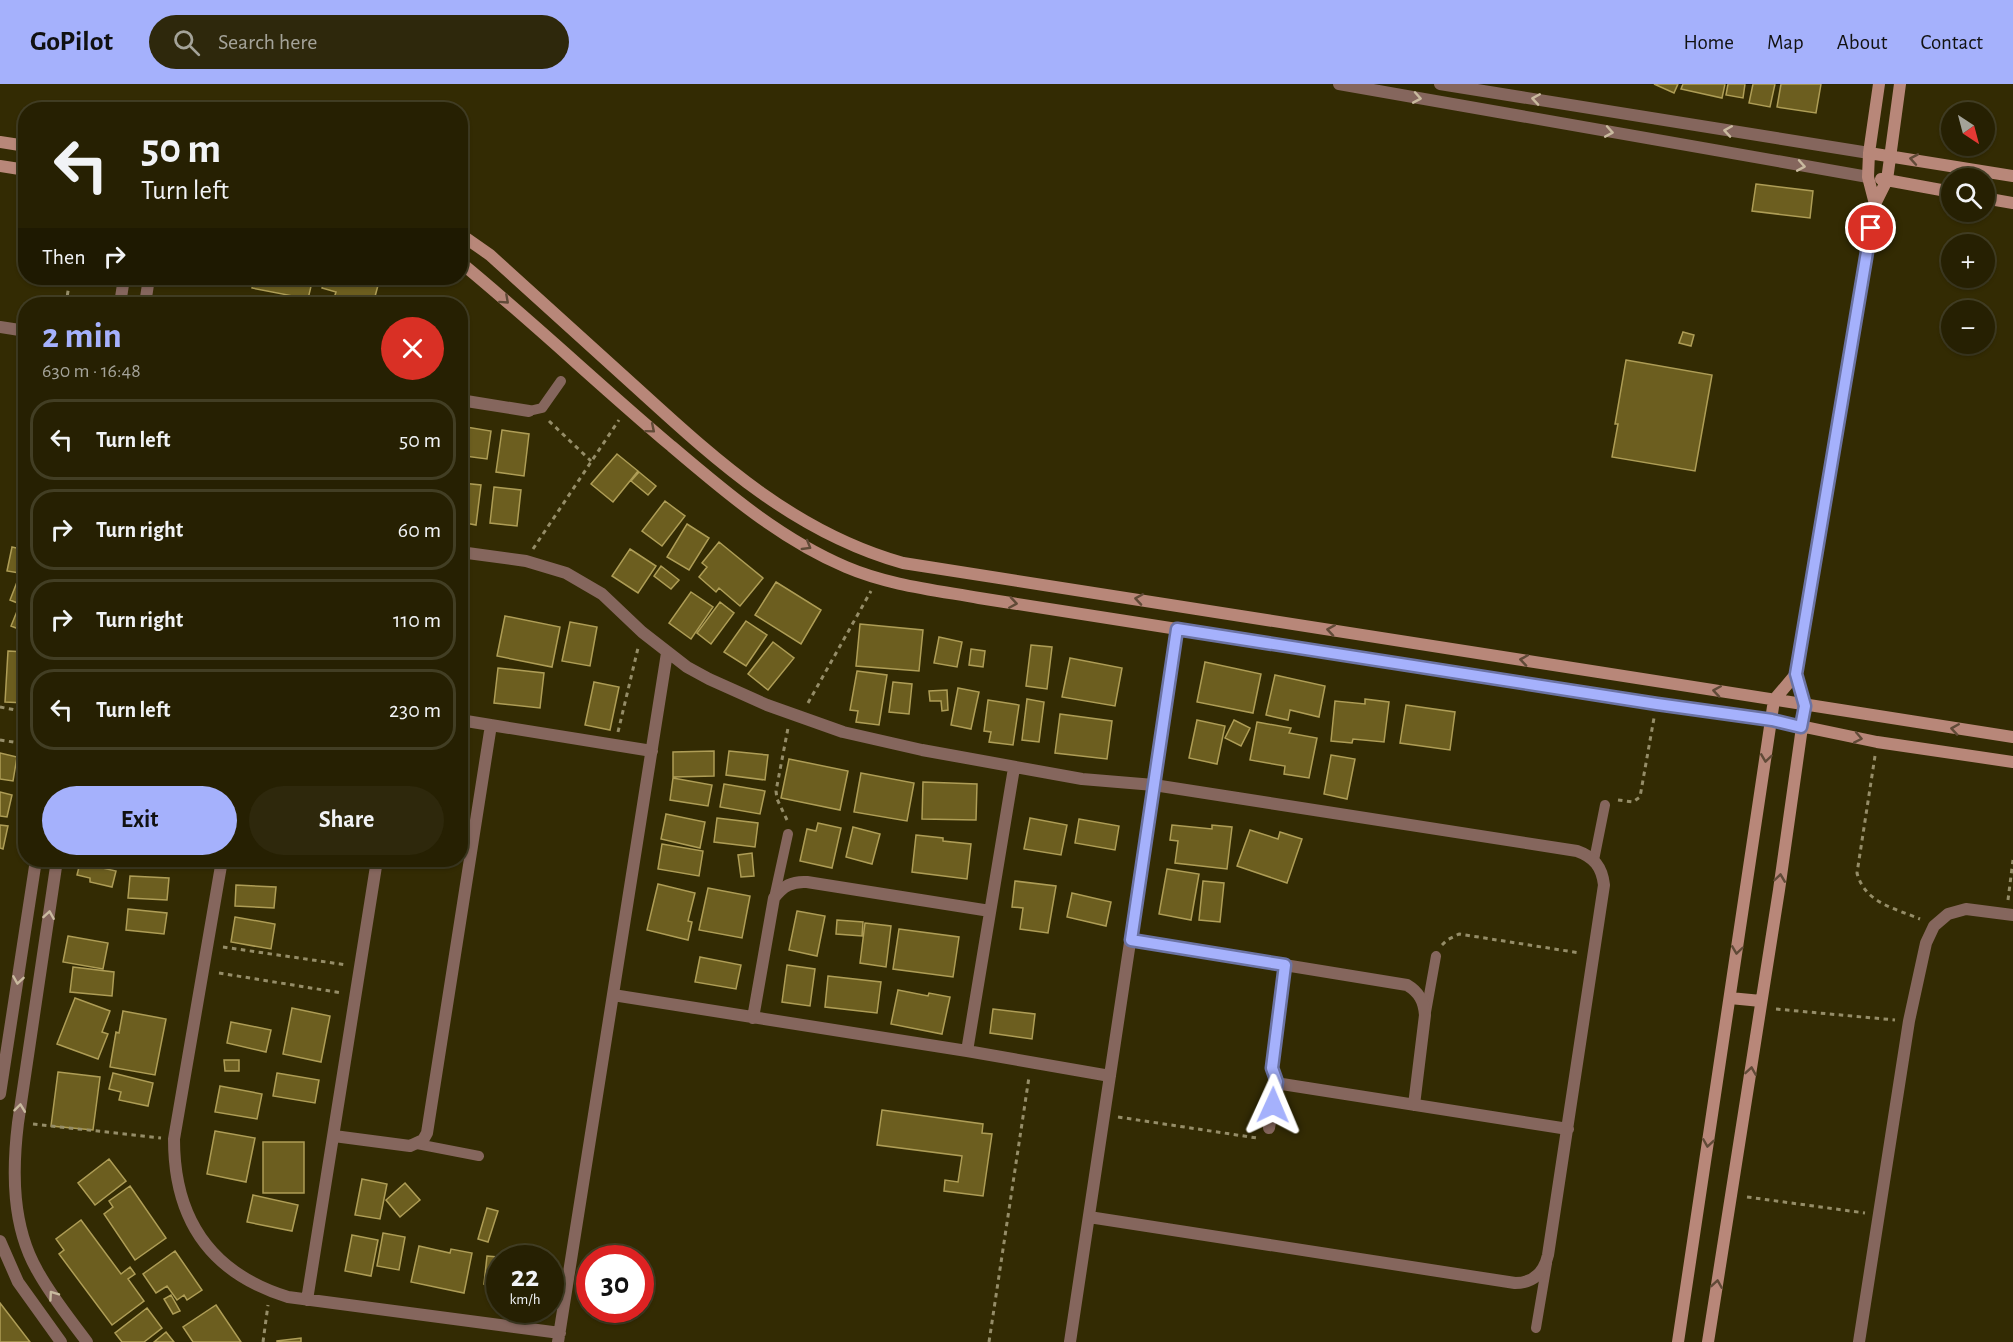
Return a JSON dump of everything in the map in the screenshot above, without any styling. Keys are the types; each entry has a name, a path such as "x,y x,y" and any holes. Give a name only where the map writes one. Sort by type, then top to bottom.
{"street":[{"path":"1339,84 1941,190"},
{"path":"1440,84 2013,176"},
{"path":"1875,204 1868,177 1869,153 1880,84"},
{"path":"1708,1342 1805,706 1796,674 1875,204 1887,180 1900,84"},
{"path":"0,142 18,145"},
{"path":"0,166 18,169"},
{"path":"1995,200 2013,203"},
{"path":"468,240 490,255 701,447 774,502 824,533 875,556 903,563 2013,737"},
{"path":"468,269 626,409 719,487 758,515 830,559 878,578 979,598 1772,720 1877,742 2013,762"},
{"path":"0,327 18,330"},
{"path":"468,401 533,411"},
{"path":"468,553 546,566 584,583 602,594 667,653 709,679 795,716 843,732 1014,768 1082,779 1154,785 1577,851 1594,860 1599,867 1604,885 1568,1129 1547,1263 1537,1277 1530,1281 1515,1283 1089,1217"},
{"path":"979,598 981,575"},
{"path":"1071,1342 1177,629"},
{"path":"221,867 174,1139 174,1164 178,1187 185,1210 196,1231 211,1251 228,1267 248,1281 269,1291 307,1300 559,1337 667,653"},
{"path":"1678,1342 1774,700 1796,674"},
{"path":"468,721 652,752"},
{"path":"334,1136 402,1146 417,1144 423,1140 429,1126 491,725"},
{"path":"967,1051 1014,768"},
{"path":"0,1094 35,867"},
{"path":"56,867 16,1138 16,1201 26,1247 36,1269 87,1342"},
{"path":"307,1300 376,867"},
{"path":"753,1018 774,898 787,884 797,882 990,911"},
{"path":"1859,1342 1909,1021 1926,943 1934,926 1948,914 1965,909 2009,914"},
{"path":"1131,940 1407,985 1422,1001 1425,1015 1414,1105"},
{"path":"1269,1128 1277,1082 1272,1068 1285,965"},
{"path":"613,995 1110,1076"},
{"path":"1730,998 1761,1005"},
{"path":"1277,1082 1568,1129"},
{"path":"0,1241 18,1282"},
{"path":"0,1263 18,1282 61,1342"}],"lane":[{"path":"533,411 545,404 561,381"},
{"path":"1594,860 1605,805"},
{"path":"774,898 788,834"},
{"path":"1425,1015 1436,956"},
{"path":"417,1144 479,1156"},
{"path":"1536,1328 1547,1263"}],"path":[{"path":"526,561 626,409"},
{"path":"533,411 591,461"},
{"path":"788,834 787,818 777,799 776,791 795,716 878,578"},
{"path":"615,746 642,632"},
{"path":"1605,805 1609,799 1629,802 1640,797 1657,704"},
{"path":"0,707 18,710"},
{"path":"0,740 18,743"},
{"path":"1877,742 1857,873 1860,884 1875,900 1934,926"},
{"path":"2009,914 2013,860"},
{"path":"1436,956 1443,944 1459,934 1594,955"},
{"path":"208,945 360,967"},
{"path":"203,971 356,995"},
{"path":"1761,1005 1909,1021"},
{"path":"989,1342 1031,1063"},
{"path":"1105,1115 1252,1138 1263,1136 1269,1128"},
{"path":"18,1123 174,1139"},
{"path":"1731,1195 1879,1215"},
{"path":"263,1342 269,1291"}],"building":[{"path":"1654,84 1678,84 1674,93"},
{"path":"1683,84 1725,84 1722,98 1681,89"},
{"path":"1728,84 1745,84 1743,98 1726,95"},
{"path":"1753,84 1775,84 1770,107 1749,103"},
{"path":"1781,84 1821,84 1816,113 1777,107"},
{"path":"1756,184 1813,191 1810,218 1752,211"},
{"path":"253,285 311,285 308,297 252,288"},
{"path":"323,285 378,285 375,297 334,297 336,292 322,288"},
{"path":"1683,332 1694,335 1691,346 1679,343"},
{"path":"1626,360 1712,375 1695,471 1612,457"},
{"path":"468,427 491,431 487,459 468,456"},
{"path":"502,430 529,434 524,476 496,472"},
{"path":"617,454 638,471 613,502 591,484"},
{"path":"639,472 656,486 648,495 631,481"},
{"path":"468,484 481,485 476,525 468,524"},
{"path":"494,487 521,490 517,526 490,523"},
{"path":"665,501 685,516 662,546 642,531"},
{"path":"687,524 709,538 689,570 667,557"},
{"path":"719,542 763,578 740,606 719,588 716,592 699,577 707,567 702,563"},
{"path":"12,547 18,548 18,573 7,571"},
{"path":"630,549 656,566 638,593 612,576"},
{"path":"661,566 679,580 671,589 654,576"},
{"path":"18,580 18,603 10,600"},
{"path":"776,582 821,610 801,644 755,615"},
{"path":"691,592 713,607 691,639 669,623"},
{"path":"720,602 734,613 711,644 697,633"},
{"path":"18,609 18,629 11,626"},
{"path":"505,616 560,627 552,667 497,656"},
{"path":"746,621 767,635 746,666 724,652"},
{"path":"570,622 597,627 590,666 562,661"},
{"path":"860,624 923,630 919,671 856,666"},
{"path":"939,637 962,642 957,667 934,663"},
{"path":"773,642 794,658 768,690 748,674"},
{"path":"1031,645 1052,647 1047,689 1026,686"},
{"path":"971,649 985,651 983,667 969,665"},
{"path":"8,651 18,652 18,703 5,702"},
{"path":"1070,658 1122,668 1115,706 1062,697"},
{"path":"1205,662 1261,674 1253,713 1197,702"},
{"path":"498,668 544,673 540,708 494,703"},
{"path":"857,671 887,675 879,725 856,722 858,711 850,710"},
{"path":"1275,675 1325,686 1319,717 1290,710 1288,720 1266,715"},
{"path":"594,682 619,687 610,730 585,725"},
{"path":"893,682 912,684 909,714 889,712"},
{"path":"958,688 979,692 971,729 951,725"},
{"path":"947,690 948,710 942,711 941,701 930,701 929,691"},
{"path":"1027,699 1044,702 1039,742 1022,740"},
{"path":"1365,699 1389,702 1384,742 1353,739 1352,743 1331,741 1335,701 1365,704"},
{"path":"988,700 1019,705 1013,745 989,742 991,732 984,731"},
{"path":"1406,705 1455,712 1450,750 1400,743"},
{"path":"1060,714 1112,721 1107,759 1055,753"},
{"path":"1197,720 1225,726 1217,764 1189,758"},
{"path":"1234,720 1250,728 1241,746 1225,738"},
{"path":"1257,722 1291,728 1289,733 1317,738 1309,778 1284,774 1285,766 1250,760"},
{"path":"714,751 714,776 673,777 673,752"},
{"path":"729,751 768,755 765,780 726,775"},
{"path":"0,753 17,757 13,781 0,779"},
{"path":"1331,755 1355,759 1347,799 1324,794"},
{"path":"789,759 848,771 840,810 781,798"},
{"path":"861,773 914,783 907,821 854,812"},
{"path":"673,778 712,785 708,806 670,800"},
{"path":"923,782 977,784 976,820 922,819"},
{"path":"724,784 765,791 760,814 720,807"},
{"path":"0,792 12,795 7,817 0,816"},
{"path":"666,814 705,822 700,848 661,839"},
{"path":"717,818 758,823 755,847 714,842"},
{"path":"1030,818 1067,825 1061,855 1024,849"},
{"path":"1079,819 1119,826 1115,850 1075,843"},
{"path":"818,823 841,828 832,868 800,861 807,829 816,831"},
{"path":"0,825 8,826 3,849 0,848"},
{"path":"1172,825 1212,829 1212,825 1232,827 1227,869 1175,863 1178,841 1170,840"},
{"path":"853,827 880,834 872,864 846,857"},
{"path":"1250,830 1278,839 1280,832 1302,839 1287,883 1237,866"},
{"path":"916,835 971,844 967,879 912,872"},
{"path":"662,844 703,851 699,876 658,869"},
{"path":"752,853 754,876 741,877 738,855"},
{"path":"79,867 98,867 116,871 112,887 90,882 90,878 77,875"},
{"path":"1167,869 1199,874 1191,920 1159,914"},
{"path":"130,876 169,878 167,900 128,898"},
{"path":"1015,881 1056,886 1048,933 1020,929 1023,908 1012,907"},
{"path":"1203,881 1224,883 1220,922 1199,920"},
{"path":"658,884 695,893 688,921 692,922 688,940 647,930"},
{"path":"236,885 276,887 274,908 235,906"},
{"path":"708,888 750,896 742,938 699,930"},
{"path":"1072,893 1111,902 1106,926 1067,917"},
{"path":"128,909 167,913 164,934 126,930"},
{"path":"797,911 825,916 817,956 789,950"},
{"path":"235,917 275,924 271,949 231,942"},
{"path":"837,920 863,922 862,936 836,934"},
{"path":"865,923 891,926 886,967 860,963"},
{"path":"899,929 959,937 953,977 893,969"},
{"path":"68,936 108,943 103,969 63,962"},
{"path":"700,957 741,965 736,989 695,982"},
{"path":"787,965 815,969 810,1006 782,1002"},
{"path":"73,967 114,972 112,996 70,992"},
{"path":"828,976 881,982 877,1013 825,1007"},
{"path":"898,990 928,996 929,993 950,997 942,1034 891,1024"},
{"path":"75,998 110,1011 102,1032 108,1034 98,1059 57,1044"},
{"path":"292,1008 330,1016 321,1062 283,1054"},
{"path":"993,1009 1035,1014 1032,1039 990,1033"},
{"path":"123,1011 166,1019 155,1075 110,1067 116,1032 119,1033"},
{"path":"231,1022 271,1030 266,1052 227,1043"},
{"path":"224,1060 239,1060 239,1071 225,1071"},
{"path":"58,1072 100,1077 93,1130 51,1126"},
{"path":"113,1073 153,1083 148,1106 119,1100 121,1092 109,1089"},
{"path":"277,1073 319,1080 315,1103 273,1096"},
{"path":"220,1086 262,1094 257,1119 215,1112"},
{"path":"882,1110 983,1124 982,1133 992,1134 983,1196 944,1191 945,1180 958,1182 962,1156 877,1145"},
{"path":"215,1131 255,1138 246,1182 207,1174"},
{"path":"263,1142 304,1142 304,1193 263,1193"},
{"path":"109,1159 126,1181 95,1205 78,1183"},
{"path":"362,1179 387,1184 380,1219 355,1215"},
{"path":"405,1183 420,1200 400,1217 386,1200"},
{"path":"130,1186 166,1238 135,1260 104,1214 113,1207 109,1201"},
{"path":"253,1195 298,1205 292,1231 247,1222"},
{"path":"487,1208 498,1211 488,1242 478,1239"},
{"path":"81,1220 121,1274 130,1267 135,1274 128,1279 144,1301 112,1325 59,1254 64,1250 56,1239"},
{"path":"383,1233 405,1237 399,1270 377,1266"},
{"path":"352,1235 378,1240 371,1276 345,1271"},
{"path":"419,1246 450,1253 451,1249 472,1253 464,1293 411,1282"},
{"path":"175,1251 202,1290 187,1300 184,1295 177,1300 167,1286 156,1293 143,1274"},
{"path":"171,1295 180,1311 173,1314 164,1299"},
{"path":"0,1303 30,1342 0,1342"},
{"path":"216,1305 241,1342 193,1342 183,1327"},
{"path":"147,1308 162,1328 144,1342 122,1342 115,1333"},
{"path":"166,1332 174,1342 154,1342"},
{"path":"301,1338 301,1342 277,1342 277,1341"}],"route":[{"path":"1273,1105 1277,1082 1272,1068 1285,965 1131,940 1177,629 1772,720 1801,727 1805,706 1796,674 1871,228"}]}
